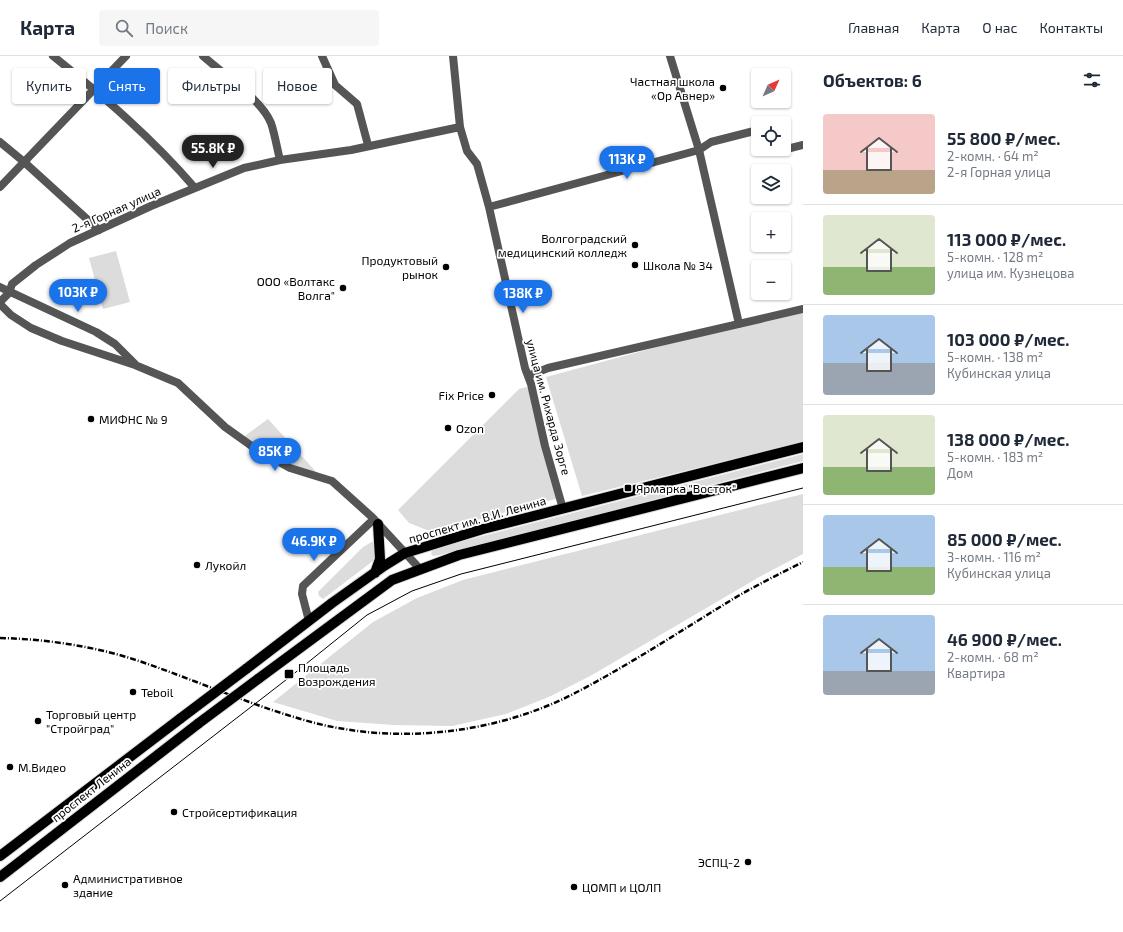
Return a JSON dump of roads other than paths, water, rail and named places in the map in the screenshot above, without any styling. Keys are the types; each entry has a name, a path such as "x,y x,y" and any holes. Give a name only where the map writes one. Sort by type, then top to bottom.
{"main road":[{"name":"проспект им. В.И. Ленина","path":"181,718 375,573 405,553 483,529 803,447"},
{"path":"420,569 459,555 803,468"},
{"path":"375,573 380,559 376,522"},
{"name":"проспект Ленина","path":"0,877 199,723 392,580 420,569"},
{"name":"проспект Ленина","path":"0,856 181,718"}],"street":[{"path":"0,187 94,88 53,56"},
{"path":"114,68 126,56"},
{"path":"203,56 254,99 265,113 271,123 280,160"},
{"path":"322,56 335,85 357,104 368,145"},
{"name":"улица им. Рихарда Зорге","path":"453,56 460,127 467,151 477,164 489,207 545,446 563,509"},
{"path":"670,56 699,150 740,324"},
{"path":"112,104 168,156 195,188"},
{"name":"2-я Горная улица","path":"0,303 9,293 12,284 36,265 70,243 244,168 280,160 351,150 368,145 460,127"},
{"path":"489,207 699,150 711,142 751,132"},
{"path":"0,142 24,161 99,230"},
{"path":"791,148 803,145"},
{"path":"0,287 9,293 96,332 115,344 135,364"},
{"path":"0,303 11,315 31,328 82,348 135,364 178,383 225,427 262,453 290,468 332,481 376,522 420,569"},
{"path":"528,376 548,368 803,309"},
{"path":"309,622 302,594 303,586 376,522"}],"tram line":[{"path":"0,901 291,676 367,615 412,591 461,574 803,488"}],"railway":[{"path":"0,638 69,644 120,655 292,717 348,730 416,734 450,731 517,717 549,705 579,691 640,657 738,596 803,562"}],"place":[{"name":"Частная школа «Ор Авнер»","path":"723,88"},
{"name":"Волгоградский медицинский колледж","path":"635,245"},
{"name":"Школа № 34","path":"635,265"},
{"name":"Продуктовый рынок","path":"446,267"},
{"name":"ООО «Волтакс Волга\"","path":"343,288"},
{"name":"Fix Price","path":"492,395"},
{"name":"МИФНС № 9","path":"91,419"},
{"name":"Ozon","path":"448,428"},
{"name":"Ярмарка \"Восток\"","path":"628,488"},
{"name":"Лукойл","path":"197,565"},
{"name":"Площадь Возрождения","path":"289,674"},
{"name":"Teboil","path":"133,692"},
{"name":"Торговый центр \"Стройград\"","path":"38,721"},
{"name":"М.Видео","path":"10,767"},
{"name":"Стройсертификация","path":"174,812"},
{"name":"ЭСПЦ-2","path":"748,862"},
{"name":"Административное здание","path":"65,885"},
{"name":"ЦОМП и ЦОЛП","path":"574,887"}]}
